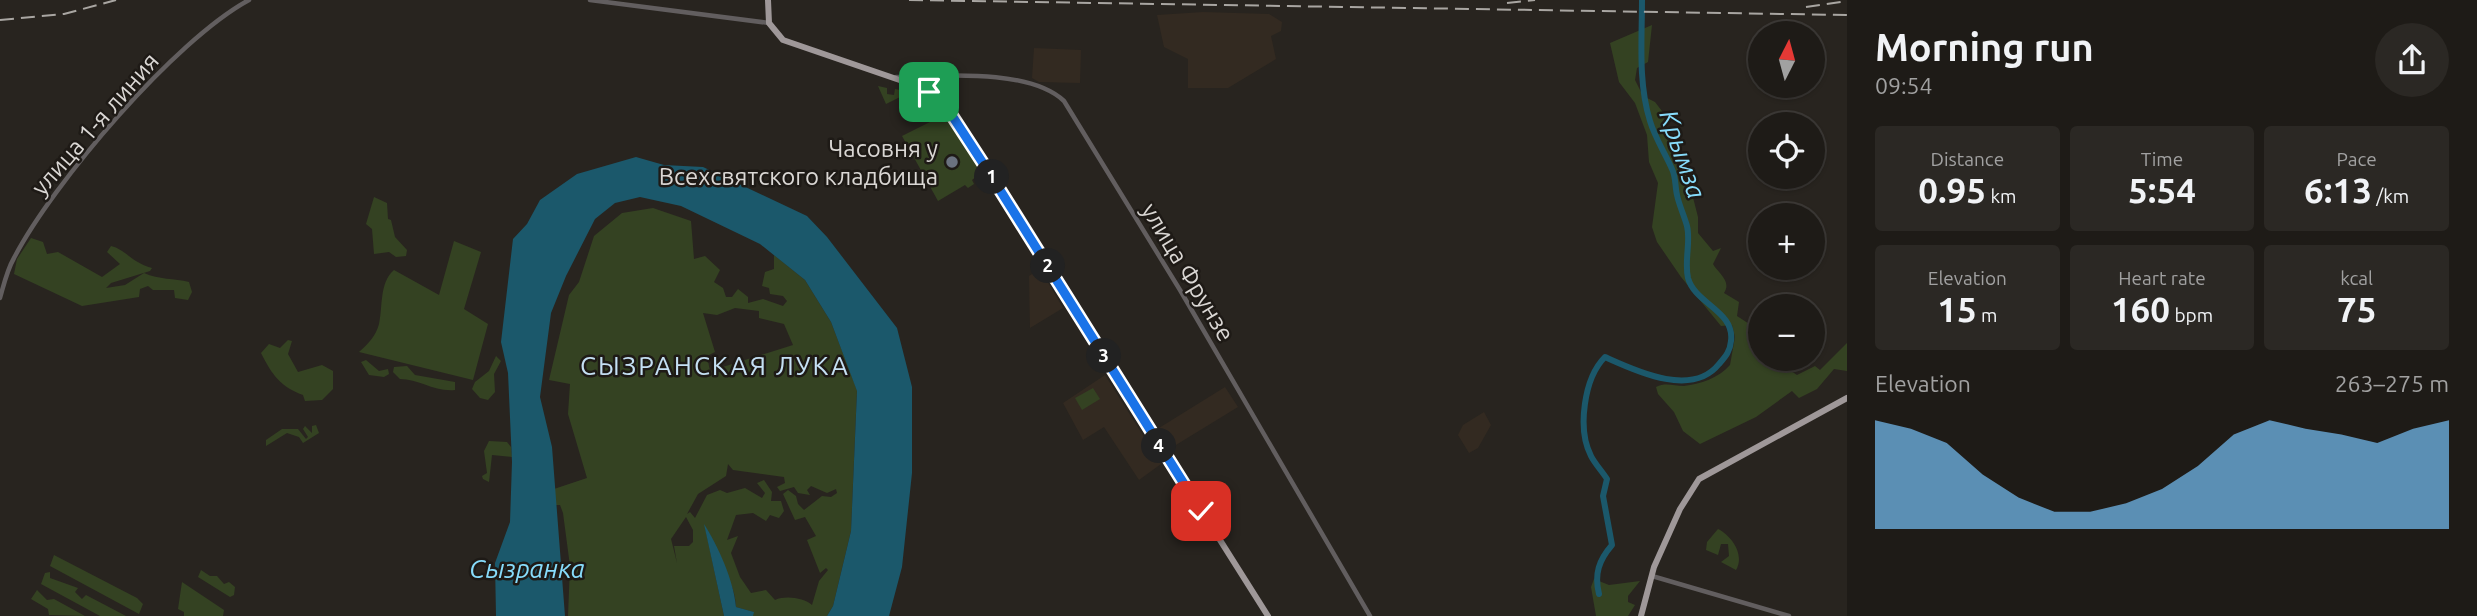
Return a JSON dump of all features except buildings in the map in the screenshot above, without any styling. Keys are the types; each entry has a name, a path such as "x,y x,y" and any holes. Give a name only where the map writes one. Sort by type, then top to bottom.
{"main road":[{"path":"768,0 769,23 783,40 917,86 934,95 949,111 1268,616"},
{"path":"1642,616 1651,576 1681,509 1699,479 1847,398"}],"street":[{"name":"улица 1-я линия","path":"0,298 13,260 45,205 148,85 204,32 249,0"},
{"path":"590,0 769,23"},
{"path":"917,86 919,76"},
{"name":"улица Фрунзе","path":"891,77 998,79 1038,86 1064,101 1180,290 1370,616"},
{"path":"1651,576 1789,616"}],"shaded area":[{"path":"1203,12 1269,14 1282,22 1281,31 1271,36 1276,59 1228,88 1188,88 1188,59 1164,47 1157,15"},
{"path":"1034,48 1081,50 1080,83 1039,82 1032,78"},
{"path":"1040,269 1063,308 1030,328 1029,276"},
{"path":"1105,375 1161,464 1139,480 1104,427 1083,440 1063,403"},
{"path":"1225,387 1238,407 1171,448 1159,428"},
{"path":"1484,412 1491,425 1478,448 1469,453 1458,435 1463,425"}],"green space":[{"path":"1652,25 1648,62 1637,68 1635,80 1643,96 1655,102 1665,115 1673,153 1687,174 1698,217 1698,233 1713,251 1721,248 1713,264 1725,281 1724,293 1739,302 1737,316 1748,323 1748,371 1791,371 1797,375 1805,371 1825,371 1825,365 1847,343 1847,371 1834,369 1817,389 1799,398 1792,391 1756,417 1700,444 1683,431 1674,412 1658,394 1656,387 1666,384 1684,386 1709,380 1730,365 1735,337 1732,325 1721,326 1681,277 1657,242 1652,227 1658,183 1649,162 1647,135 1635,103 1619,82 1610,43"},
{"path":"878,86 887,88 887,94 894,95 895,89 910,92 886,104"},
{"path":"927,100 941,117 947,114 984,170 972,180 974,184 968,188 965,185 938,201 902,136 936,119"},
{"path":"374,197 387,203 388,219 391,220 395,237 407,250 406,256 396,257 389,252 374,254 372,229 366,224"},
{"path":"653,208 691,221 694,259 705,256 720,270 714,282 723,288 726,297 732,297 738,289 748,297 748,303 763,299 783,306 787,301 783,296 770,294 769,288 762,286 765,272 774,269 774,255 805,280 831,322 857,390 851,531 833,606 827,616 753,616 753,612 736,607 733,589 705,527 724,616 568,616 570,566 563,513 560,505 555,505 554,489 587,478 568,414 570,384 549,380 569,295 579,282 594,236 622,213","holes":["735,308 759,311 759,318 784,324 793,345 710,371 707,356 715,352 703,313 717,315","728,464 733,470 784,477 785,483 777,487 780,491 794,487 798,493 810,495 807,490 811,486 827,493 836,489 837,493 831,497 822,496 804,510 798,504 796,496 788,490 783,494 795,520 805,517 816,536 807,540 820,573 826,568 828,570 819,581 812,605 795,598 775,600 766,590 751,593 740,577 731,553 738,536 727,540 736,515 753,513 766,521 770,515 779,518 784,511 781,501 771,501 772,492 764,480 757,483 765,493 762,498 745,488 727,493 720,490 707,495 695,518 690,512 687,514 698,494 726,476","686,517 693,530 693,542 689,546 674,546 677,563 671,539"]},
{"path":"31,238 43,242 47,254 58,252 102,277 120,264 107,252 111,246 152,268 150,271 111,283 106,288 125,285 144,273 189,282 192,292 188,300 175,298 174,290 153,290 148,286 140,289 139,297 82,306 14,274 17,259"},
{"path":"454,241 481,252 464,309 488,324 473,380 359,352 378,328 384,288 389,275 394,270 439,295"},
{"path":"288,340 292,341 288,354 298,372 322,365 333,371 333,389 322,400 305,401 303,395 289,388 273,374 265,361 261,353 269,344 280,348"},
{"path":"496,356 501,361 494,374 495,392 488,400 480,398 472,389 475,382 489,371"},
{"path":"366,360 379,371 388,369 389,374 384,377 369,375 361,362"},
{"path":"407,366 415,375 455,382 455,390 400,379 393,372 394,367"},
{"path":"1093,388 1100,399 1082,410 1075,398"},
{"path":"316,425 319,433 303,443 299,437 287,433 266,446 266,440 282,429 298,429 306,439 308,437 303,429 305,426 312,433 312,426"},
{"path":"489,441 507,442 511,447 512,457 492,455 489,482 482,476 487,473 484,451"},
{"path":"1718,529 1736,546 1739,558 1736,570 1721,562 1729,556 1728,544 1721,544 1718,555 1706,550 1707,542"},
{"path":"54,555 137,598 143,604 139,614 50,566"},
{"path":"201,570 210,576 217,576 224,584 229,582 235,587 234,595 230,597 198,577"},
{"path":"50,572 50,578 78,588 75,592 82,599 86,595 126,616 100,616 41,584 45,573"},
{"path":"1594,579 1609,585 1640,581 1628,596 1628,602 1635,605 1628,616 1596,616 1591,587"},
{"path":"182,582 224,610 223,616 184,616 184,612 178,609"},
{"path":"37,590 47,600 54,599 85,616 49,615 48,609 31,599"}],"water":[{"name":"Сызранка","path":"636,157 664,165 703,167 807,216 827,237 897,328 912,387 912,473 902,567 889,616 827,616 833,606 851,531 857,391 831,322 805,280 760,244 681,206 640,197 615,203 595,219 566,276 551,313 540,397 552,447 565,616 496,616 495,563 510,522 512,462 508,373 501,342 513,239 527,224 540,200 577,174"},
{"path":"704,524 724,564 736,607 754,612 753,616 724,616"}],"waterway":[{"name":"Крымза","path":"1599,594 1599,568 1612,545 1603,496 1607,479 1593,459 1584,432 1585,404 1598,366 1605,357 1632,369 1664,378 1694,379 1708,374 1719,364 1731,341 1727,322 1698,295 1688,278 1687,226 1673,172 1652,127 1646,107 1642,61 1642,0"}],"railway":[{"path":"0,20 64,14 116,0"},
{"path":"909,0 1847,15"},
{"path":"1507,3 1535,0"},
{"path":"1806,7 1847,1"}],"place":[{"name":"Часовня у Всехсвятского кладбища","path":"952,162"}],"district":[{"name":"СЫЗРАНСКАЯ ЛУКА","path":"715,365"}],"route":[{"path":"929,92 949,111 990,174 1201,511"}]}
